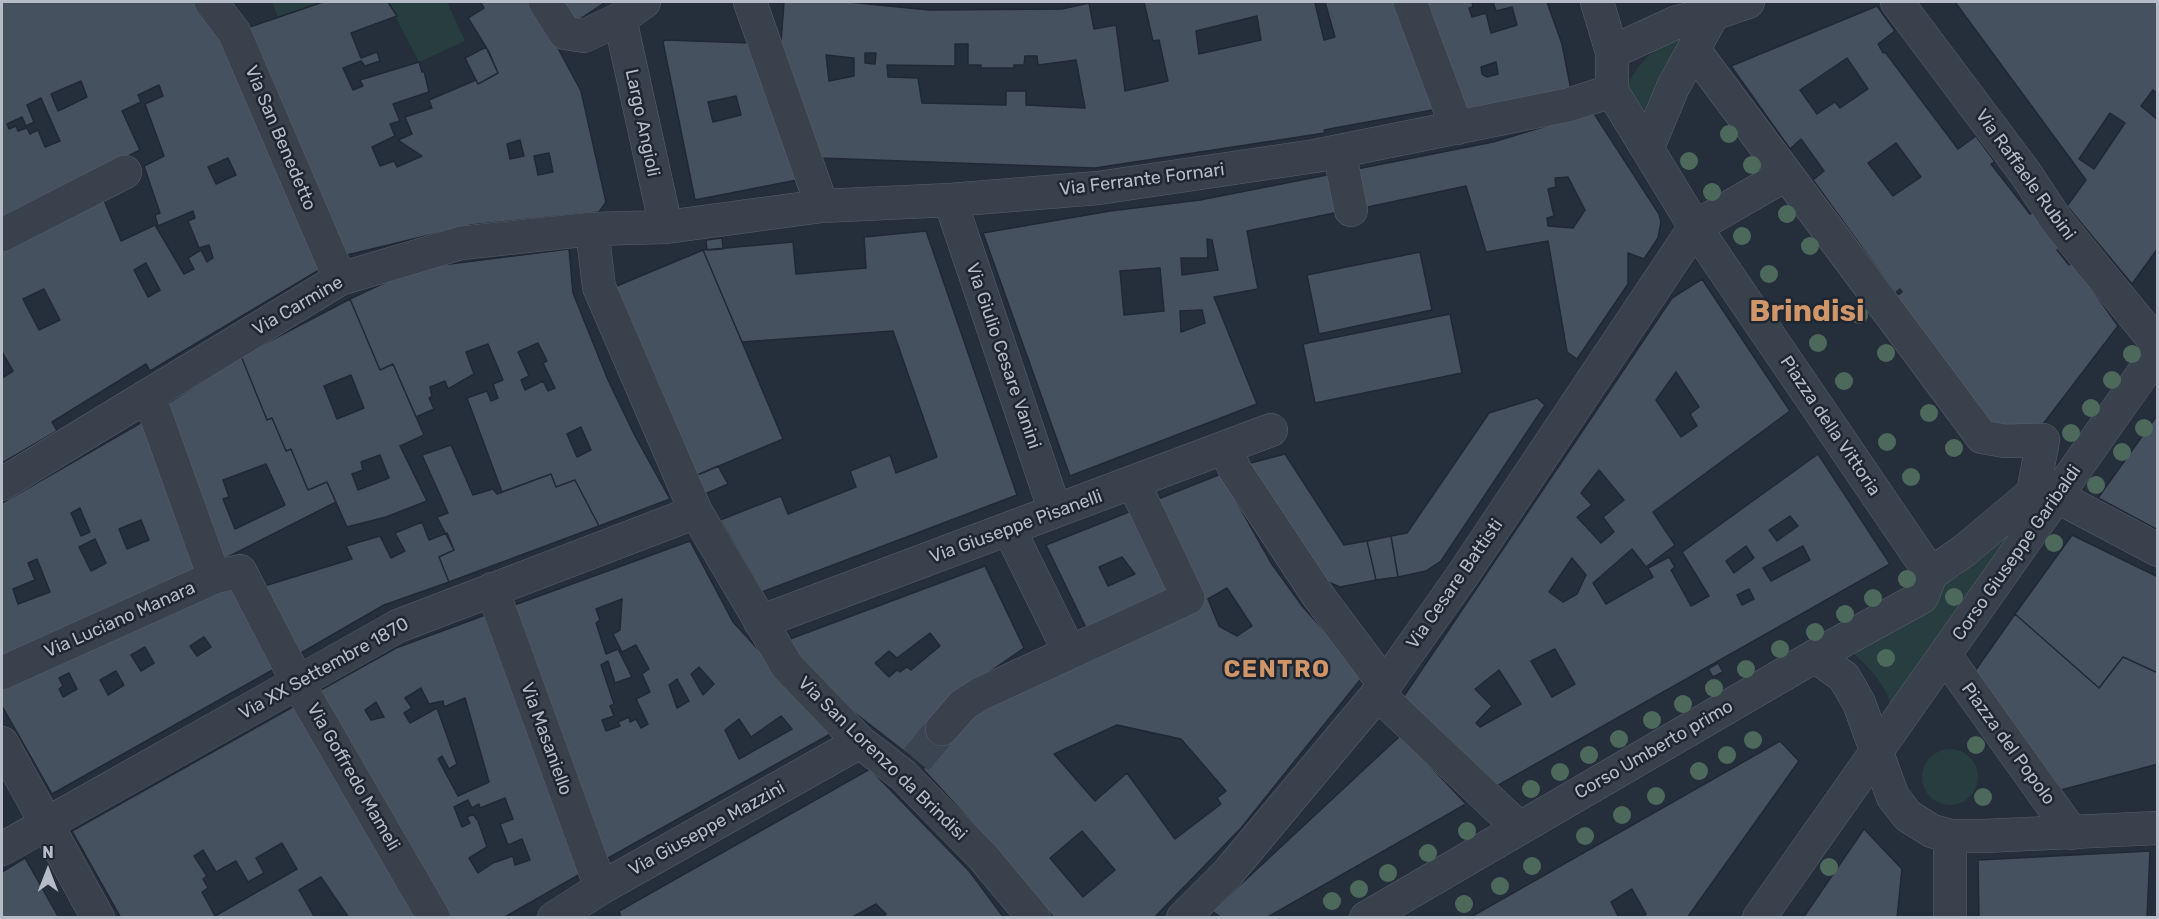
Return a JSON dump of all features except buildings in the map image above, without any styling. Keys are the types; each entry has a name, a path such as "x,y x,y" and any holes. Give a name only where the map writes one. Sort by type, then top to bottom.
{"street":[{"name":"Via San Benedetto","path":"211,2 234,32 340,279"},
{"name":"Largo Angioli","path":"545,2 565,33 584,36 632,10 666,227"},
{"path":"750,2 822,206"},
{"path":"1410,2 1457,128"},
{"path":"1597,2 1612,52 1612,92"},
{"path":"1612,52 1677,22 1713,14 1748,2"},
{"name":"Via Raffaele Rubini","path":"1897,2 2026,174 2057,221 2157,345"},
{"path":"1648,147 1673,87 1713,14"},
{"path":"1694,50 1982,437 2005,441 2043,440 2044,495"},
{"name":"Via Ferrante Fornari","path":"666,227 822,206 950,200 1098,188 1339,151 1568,105 1612,92"},
{"name":"Piazza della Vittoria","path":"1612,92 1648,147 1695,227 1931,574"},
{"path":"1339,151 1351,210"},
{"path":"2,235 125,172"},
{"path":"1695,227 1785,175"},
{"name":"Via Giulio Cesare Vanini","path":"950,200 1055,511"},
{"name":"Via Carmine","path":"2,484 340,279 461,243 592,229 666,227"},
{"name":"Via Cesare Battisti","path":"1183,918 1228,873 1382,689 1462,576 1695,227"},
{"name":"Via San Lorenzo da Brindisi","path":"592,229 599,287 696,512 786,666 860,742 909,768 1034,918"},
{"name":"Corso Giuseppe Garibaldi","path":"1759,918 1945,656 2044,495 2157,352"},
{"path":"149,396 209,562"},
{"name":"Via Giuseppe Pisanelli","path":"760,622 1055,511 1134,484 1270,430"},
{"path":"1225,448 1235,470 1382,689 1519,828"},
{"path":"942,729 963,705 980,694 1188,598 1134,484"},
{"path":"1931,574 2044,495"},
{"path":"2044,495 2157,550"},
{"name":"Via XX Settembre 1870","path":"2,849 398,626 696,512"},
{"path":"1009,529 1069,651"},
{"name":"Via Luciano Manara","path":"2,674 215,577 240,572"},
{"name":"Via Goffredo Mameli","path":"240,572 298,683 434,918"},
{"name":"Corso Umberto primo","path":"1366,918 1815,656 1922,597 1931,574"},
{"name":"Via Masaniello","path":"492,589 592,902"},
{"path":"1815,656 1844,677 1859,703 1893,797 1908,816 1932,831 1950,836 1984,836 2072,834 2157,828"},
{"name":"Piazza del Popolo","path":"1945,656 2072,834"},
{"name":"Via Giuseppe Mazzini","path":"554,918 592,902 860,742"},
{"path":"2,743 98,918"},
{"path":"1950,836 1950,918"}],"green space":[{"path":"272,2 323,2 278,17"},
{"path":"388,2 447,2 465,41 419,62"},
{"path":"1686,34 1653,92 1643,116 1632,100 1628,84 1638,67 1652,53 1659,47"},
{"path":"2015,518 2020,520 1891,705 1879,681 1849,649 1946,580 1960,576"},
{"path":"1950,749 1961,751 1970,757 1976,766 1978,777 1976,788 1970,797 1961,803 1950,805 1939,803 1930,797 1924,788 1922,777 1924,766 1930,757 1939,751"}],"tunnel":[{"path":"916,760 942,729"}],"district":[{"name":"Brindisi","path":"1807,312"},
{"name":"CENTRO","path":"1277,670"}]}
